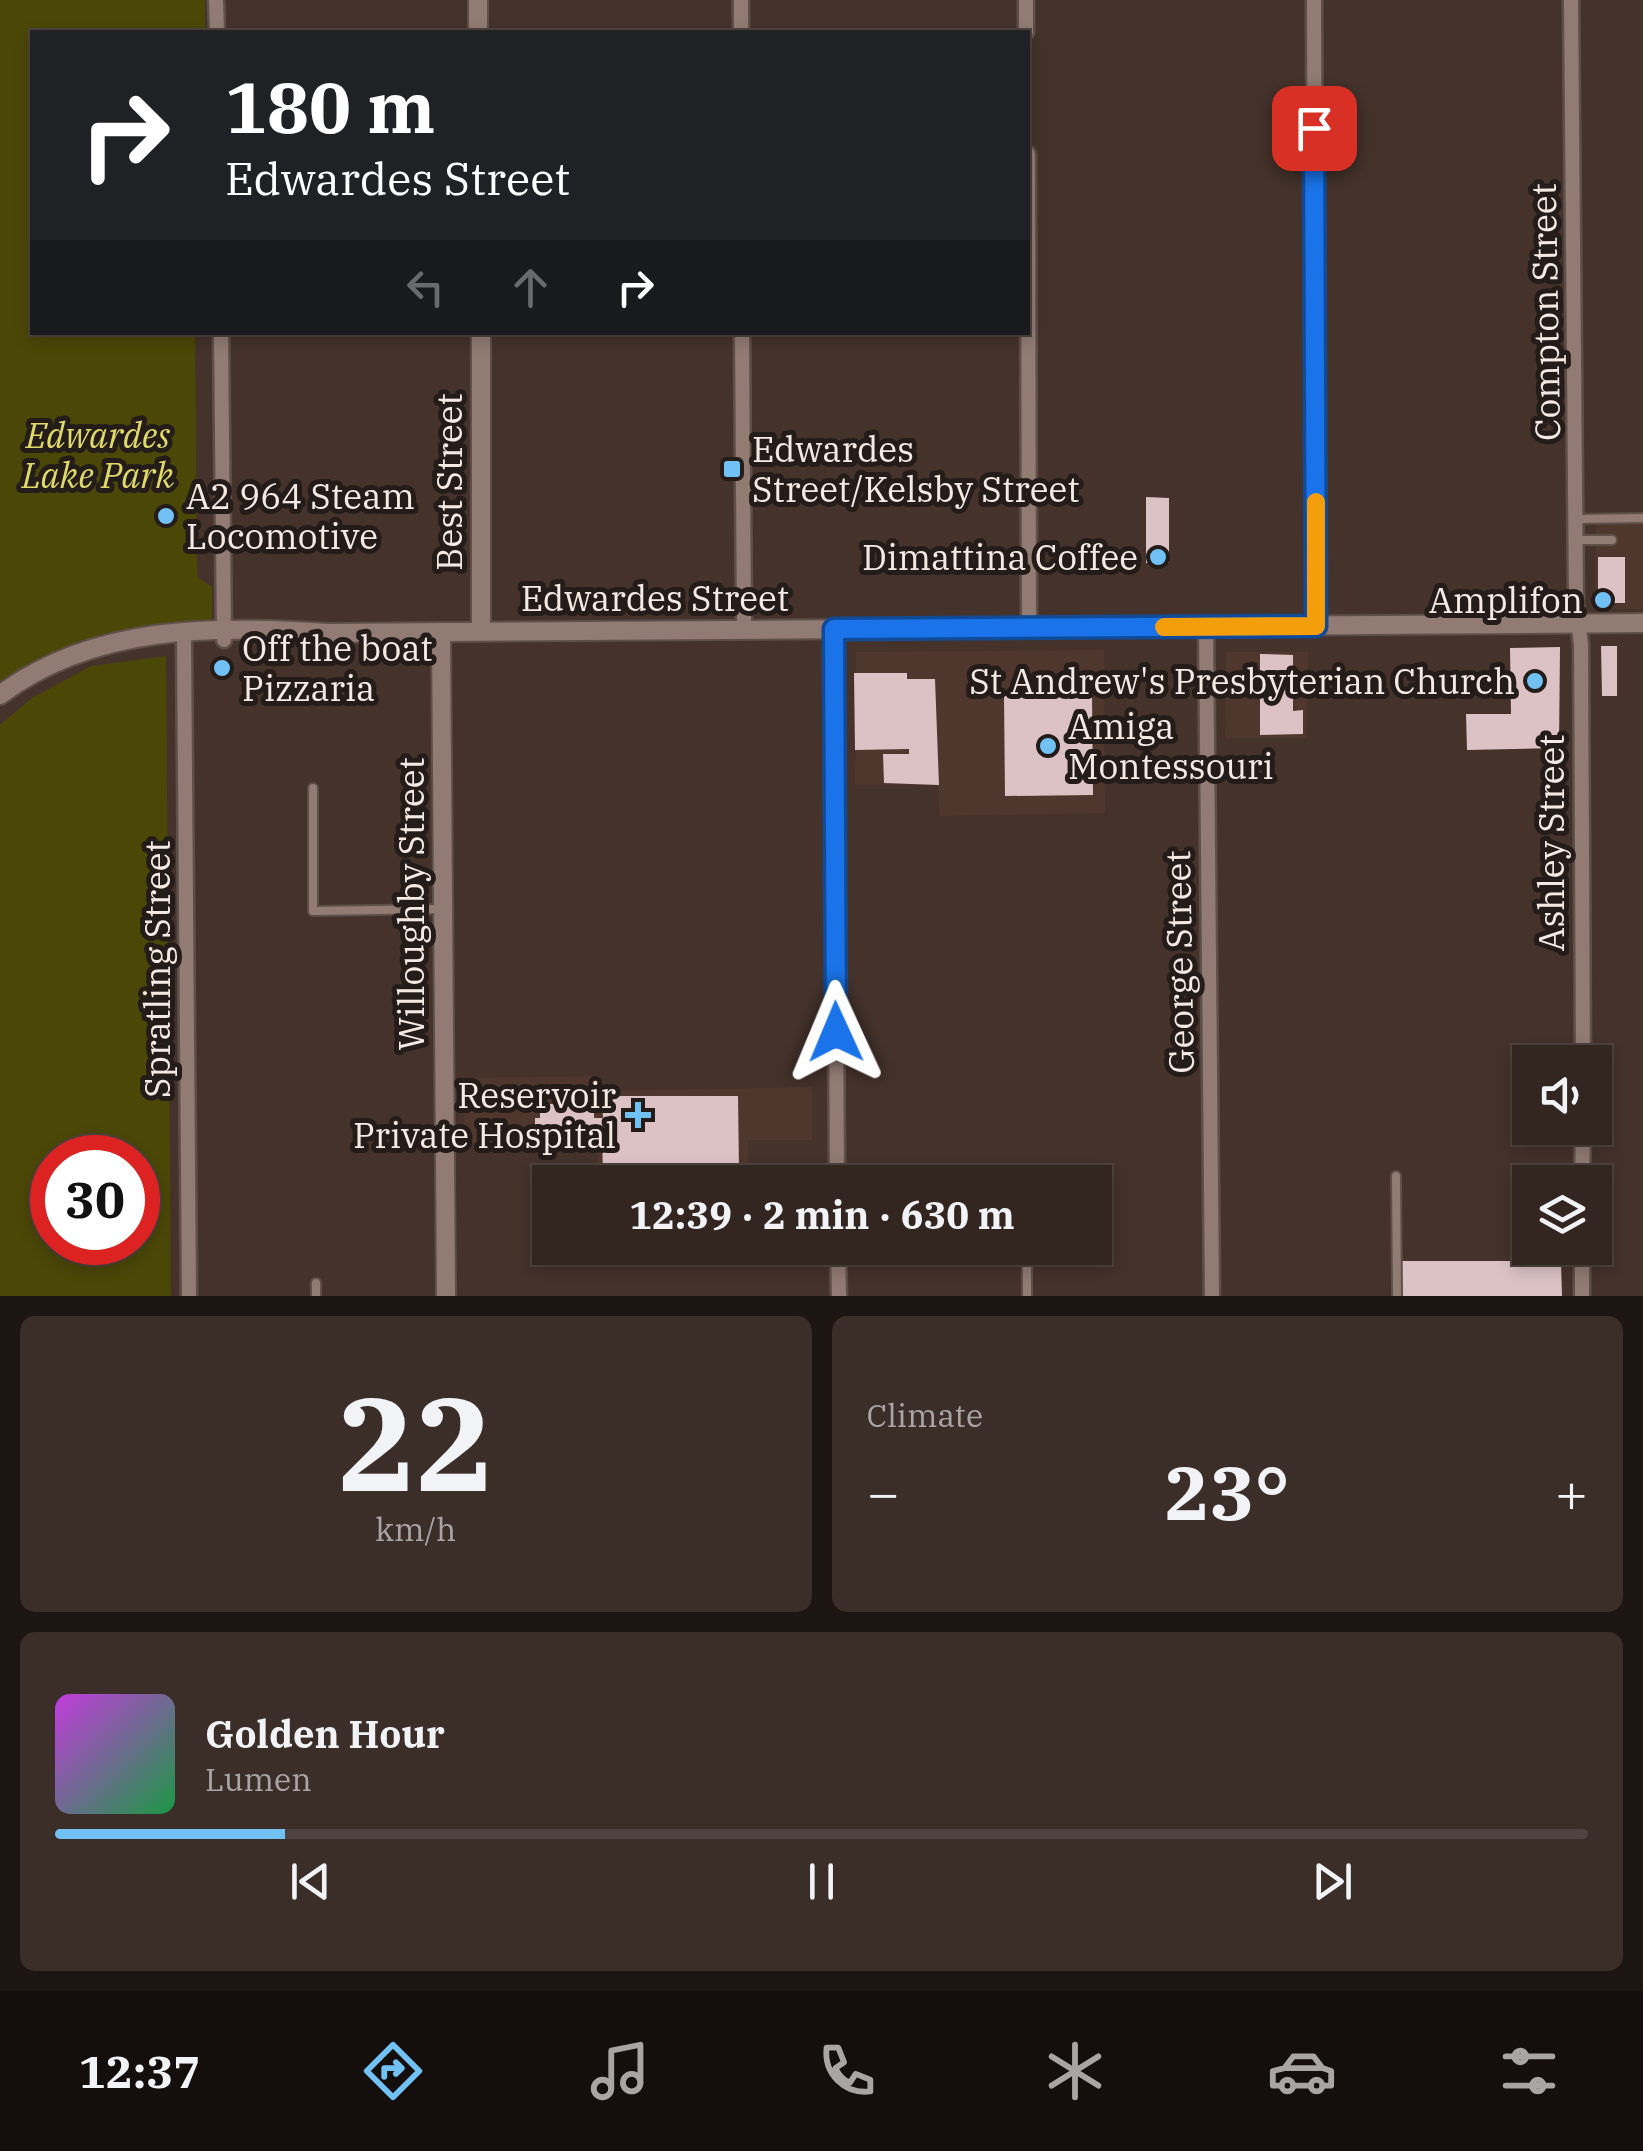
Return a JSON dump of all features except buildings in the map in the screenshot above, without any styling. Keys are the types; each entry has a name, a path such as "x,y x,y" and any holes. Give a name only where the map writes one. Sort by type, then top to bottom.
{"street":[{"path":"216,0 217,30"},
{"path":"478,0 478,30"},
{"path":"741,0 741,30"},
{"path":"1026,0 1026,30"},
{"path":"1314,0 1316,626"},
{"name":"Compton Street","path":"1571,0 1579,624"},
{"path":"221,335 224,634"},
{"name":"Best Street","path":"481,335 481,631"},
{"path":"742,335 744,630"},
{"path":"1029,335 1030,627"},
{"name":"Ashley Street","path":"1579,624 1582,1045"},
{"name":"Edwardes Street","path":"0,695 40,670 109,644 176,632 1643,624"},
{"name":"George Street","path":"1206,627 1212,1296"},
{"path":"834,629 837,1165"},
{"name":"Willoughby Street","path":"441,632 446,1296"},
{"name":"Edwardes Street","path":"0,707 48,677 95,658 224,634"},
{"name":"Spratling Street","path":"184,642 189,1296"},
{"path":"838,1265 838,1296"},
{"path":"1582,1265 1582,1296"}],"lane":[{"path":"1576,519 1643,518"},
{"path":"1576,540 1612,540"},
{"path":"313,788 313,910 443,909"},
{"path":"1396,1176 1397,1296"},
{"path":"1027,1265 1027,1296"},
{"path":"316,1283 316,1296"}],"shaded area":[{"path":"1596,516 1643,516 1643,609 1596,609"},
{"path":"1104,650 1105,813 939,816 938,785 855,785 856,652"},
{"path":"1226,652 1308,652 1307,738 1225,738"},
{"name":"Reservoir Private Hospital","path":"600,1076 601,1091 812,1087 812,1140 748,1140 748,1165 598,1165 597,1142 465,1143 463,1078"}],"green space":[{"name":"Edwardes Lake Park","path":"0,0 205,0 205,30 30,30 30,335 195,335 197,577 212,587 212,619 90,638 16,673 0,687"},
{"path":"166,656 171,1296 0,1296 0,725 32,698 91,666"}],"slow traffic":[{"path":"1164,627 1316,626 1316,502"}],"place":[{"name":"Edwardes Street/Kelsby Street","path":"732,469"},
{"name":"A2 964 Steam Locomotive","path":"166,516"},
{"name":"Dimattina Coffee","path":"1158,557"},
{"name":"Amplifon","path":"1603,600"},
{"name":"Off the boat Pizzaria","path":"222,668"},
{"name":"St Andrew's Presbyterian Church","path":"1535,681"},
{"name":"Amiga Montessouri","path":"1048,746"},
{"name":"Reservoir Private Hospital","path":"638,1115"}],"route":[{"path":"836,1032 834,629 1316,626 1314,128"}]}
